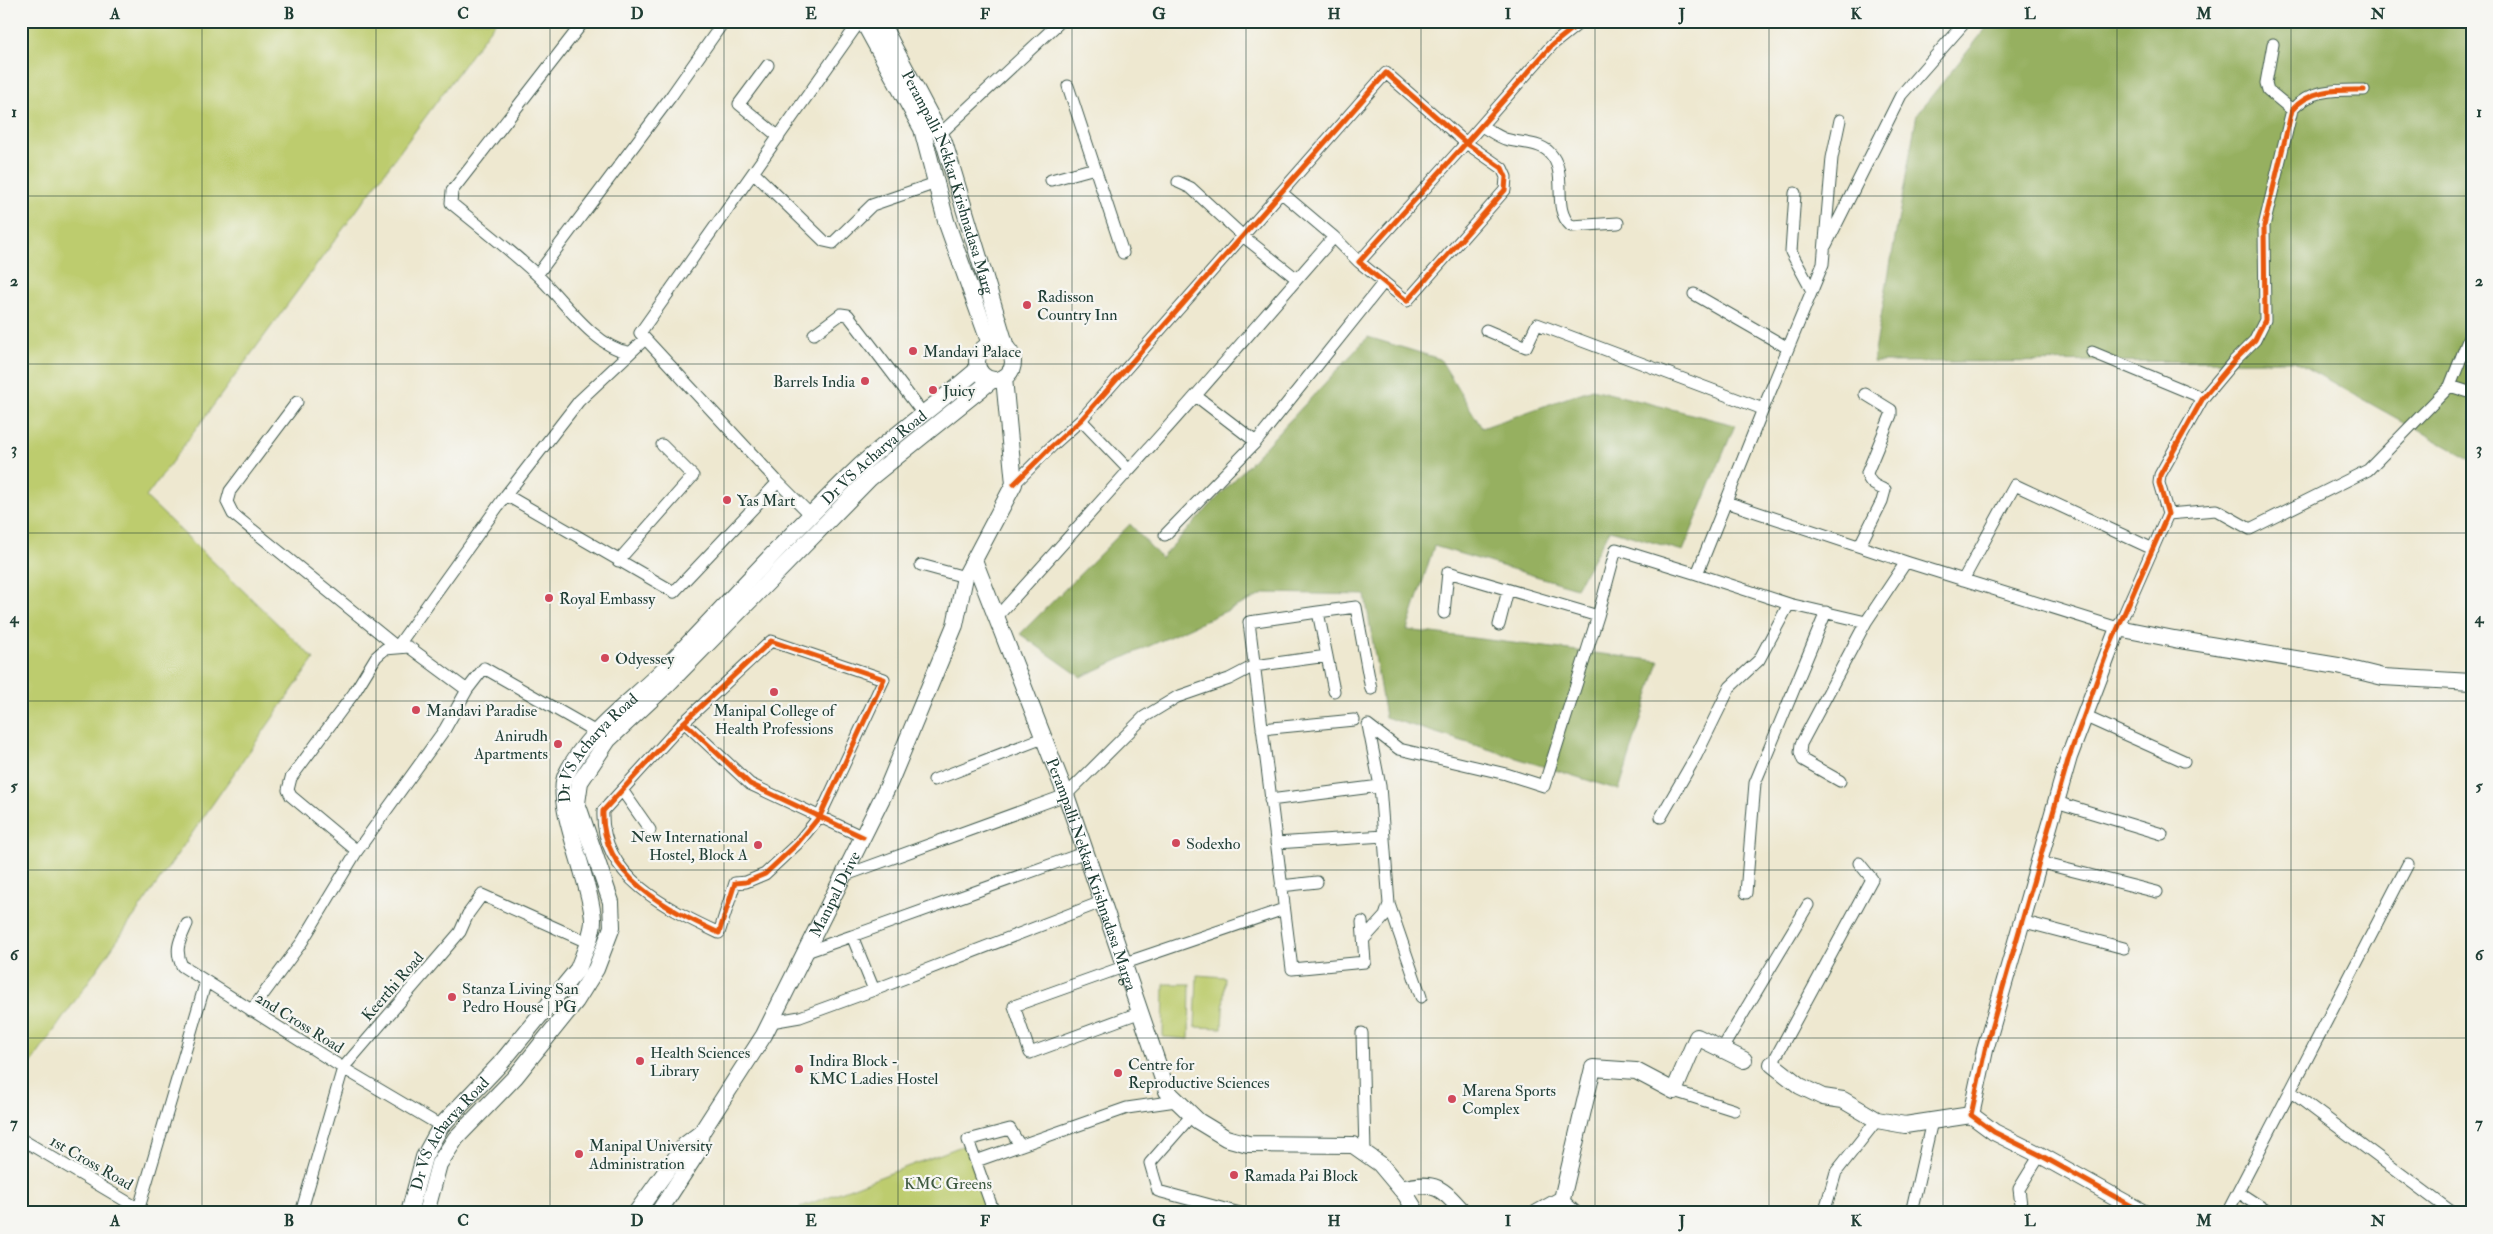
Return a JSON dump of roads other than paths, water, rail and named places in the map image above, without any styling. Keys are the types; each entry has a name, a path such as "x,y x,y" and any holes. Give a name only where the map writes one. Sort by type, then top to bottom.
{"street":[{"path":"584,21 452,191 450,197 451,203 537,275 588,329 616,351 628,352"},
{"path":"537,275 672,95 724,21"},
{"path":"811,515 640,333 862,21"},
{"name":"Perampalli Nekkar Krishnadasa Marg","path":"862,21 922,129 946,222 990,344"},
{"name":"Perampalli Nekkar Krishnadasa Marg","path":"880,21 940,134 1006,347"},
{"path":"940,134 1061,21"},
{"path":"1359,262 1552,45 1582,21"},
{"path":"1824,249 1901,95 1966,21"},
{"path":"2273,44 2266,83 2268,90 2292,110"},
{"path":"768,65 739,104 779,137"},
{"path":"974,560 1014,484 1081,420 1244,237 1282,193 1386,73 1466,143 1502,168 1506,177 1505,190 1407,301 1359,262 1334,237 1282,193"},
{"path":"1068,86 1123,253"},
{"path":"1971,1115 1985,1050 2068,757 2118,628 2168,514 2160,483 2160,475 2203,398 2234,361 2255,340 2266,320 2264,226 2292,110 2299,102 2326,90 2364,90"},
{"path":"1697,574 1823,264 1832,158 1840,120"},
{"path":"1481,126 1503,138 1547,150 1556,160 1561,175 1562,214 1571,226 1618,223"},
{"path":"1051,180 1094,168"},
{"path":"754,173 824,242 834,243 872,205 936,183"},
{"path":"1178,182 1191,188 1244,237 1296,280"},
{"path":"1795,193 1791,252 1812,291"},
{"path":"995,619 1196,396 1334,237"},
{"path":"1165,535 1256,442 1384,282"},
{"path":"1694,294 1788,348"},
{"path":"814,334 841,314 848,315 924,415"},
{"path":"1486,330 1526,347 1537,324 1763,409"},
{"path":"2168,514 2216,510 2250,529 2368,470 2450,386 2472,330"},
{"path":"397,647 506,496 579,401 628,352 645,339"},
{"path":"990,344 1006,347 1013,358 1012,370 998,379 981,374 978,369 980,351 990,344"},
{"path":"2092,352 2203,398"},
{"name":"Dr VS Acharya Road","path":"426,1213 440,1164 456,1138 515,1077 576,1002 596,969 612,927 610,902 578,803 580,782 608,740 811,515 862,465 978,369"},
{"path":"998,379 1008,422"},
{"path":"998,379 1014,484"},
{"name":"Dr VS Acharya Road","path":"408,1213 424,1157 440,1126 500,1064 578,969 593,922 589,888 562,796 565,776 596,732 664,678 870,478 998,379"},
{"path":"2450,386 2472,393"},
{"path":"1860,545 1885,490 1868,480 1867,473 1891,416 1891,410 1885,404 1865,394"},
{"path":"1196,396 1256,442"},
{"path":"297,402 230,491 227,502 233,514 397,647"},
{"path":"1081,420 1129,470"},
{"path":"618,561 693,476 662,445"},
{"path":"506,496 674,592 778,482"},
{"path":"1962,580 2015,485 2153,549"},
{"path":"1726,502 1860,545 1906,562 2118,628 2338,666 2383,678 2472,682"},
{"path":"1421,998 1389,904 1380,786 1368,725 1399,749 1506,774 1544,786 1598,616 1616,549 1789,604 1866,622"},
{"name":"Perampalli Nekkar Krishnadasa Marga","path":"974,560 995,619 1066,795 1104,901 1167,1091 1192,1115 1226,1138 1248,1144 1353,1145 1380,1164 1401,1189 1417,1213"},
{"name":"Manipal Drive","path":"701,1133 771,1022 889,784 955,625 965,577 974,560"},
{"path":"1840,781 1803,760 1800,752 1801,744 1866,622 1906,562"},
{"path":"921,565 965,577"},
{"path":"1444,613 1448,572 1598,616"},
{"path":"1499,625 1508,590"},
{"path":"1661,817 1696,756 1730,687 1760,660 1789,604"},
{"path":"1362,922 1365,962 1292,969 1249,622 1356,607 1371,689"},
{"path":"1318,612 1334,691"},
{"path":"1746,893 1754,783 1826,612"},
{"path":"771,641 884,679 820,816 797,844 764,874 746,882 735,883 719,933 654,900 631,880 613,854 603,823 603,811 684,722 771,641"},
{"path":"357,851 291,796 288,784 354,693 376,657 386,649 409,647 467,690"},
{"path":"844,876 1066,795 1144,717 1177,698 1229,679 1254,666 1327,656"},
{"path":"251,1011 302,942 357,851 445,730 467,690 484,668 596,732"},
{"path":"2084,716 2184,761"},
{"path":"1262,730 1354,720"},
{"path":"684,722 750,784 862,837"},
{"path":"934,780 1043,738"},
{"path":"1270,800 1380,786"},
{"path":"622,790 650,830"},
{"path":"2056,802 2162,834"},
{"path":"1276,843 1384,836"},
{"path":"806,952 1086,852"},
{"path":"2038,862 2157,892"},
{"path":"1859,863 1872,879 1772,1064 1800,1086 1823,1097 1843,1100 1878,1120 1905,1125 1971,1115 1994,1132 2040,1154 2144,1213"},
{"path":"2227,1213 2408,864"},
{"path":"1281,886 1317,882"},
{"name":"Keerthi Road","path":"301,1213 343,1068 460,932 468,914 482,895 587,942"},
{"path":"771,1022 800,1017 1104,901"},
{"path":"1364,938 1384,916 1389,904"},
{"path":"1722,1049 1808,905"},
{"path":"1141,1012 1030,1053 1014,1006 1284,908"},
{"path":"2021,921 2124,948"},
{"name":"2nd Cross Road","path":"187,924 177,947 177,956 182,966 251,1011 440,1126"},
{"path":"852,936 874,990"},
{"path":"142,1211 206,981"},
{"path":"1362,1033 1365,1152"},
{"path":"1674,1091 1697,1037 1744,1060"},
{"path":"500,1064 515,1077"},
{"path":"1538,1213 1562,1199 1593,1068 1636,1072 1674,1091 1734,1110"},
{"path":"2290,1091 2453,1213"},
{"path":"976,1161 1019,1144 1127,1108 1176,1101"},
{"path":"1192,1115 1150,1163 1158,1191 1240,1213"},
{"path":"1824,1213 1836,1172 1878,1120"},
{"path":"1911,1213 1932,1121"},
{"path":"994,1213 968,1140 1010,1129 1019,1144"},
{"path":"643,1206 685,1145 701,1133"},
{"path":"662,1210 697,1153 701,1133"},
{"name":"1st Cross Road","path":"21,1139 142,1211"},
{"path":"2022,1213 2019,1189 2040,1154"},
{"path":"1401,1189 1420,1184 1444,1191 1464,1213"},
{"path":"2238,1192 2270,1213"},
{"path":"643,1206 658,1195 662,1210"},
{"path":"1562,1199 1577,1213"}],"place":[{"name":"Radisson Country Inn","path":"1027,305"},
{"name":"Mandavi Palace","path":"913,351"},
{"name":"Barrels India","path":"865,381"},
{"name":"Juicy","path":"933,390"},
{"name":"Yas Mart","path":"727,500"},
{"name":"Royal Embassy","path":"549,598"},
{"name":"Odyessey","path":"605,658"},
{"name":"Manipal College of Health Professions","path":"774,692"},
{"name":"Mandavi Paradise","path":"416,710"},
{"name":"Anirudh Apartments","path":"558,744"},
{"name":"Sodexho","path":"1176,843"},
{"name":"New International Hostel, Block A","path":"758,845"},
{"name":"Stanza Living San Pedro House | PG","path":"452,997"},
{"name":"Health Sciences Library","path":"640,1061"},
{"name":"Indira Block - KMC Ladies Hostel","path":"799,1069"},
{"name":"Centre for Reproductive Sciences","path":"1118,1073"},
{"name":"Marena Sports Complex","path":"1452,1099"},
{"name":"Manipal University Administration","path":"579,1154"},
{"name":"Ramada Pai Block","path":"1234,1175"}],"park label":[{"name":"KMC Greens","path":"948,1183"}]}
